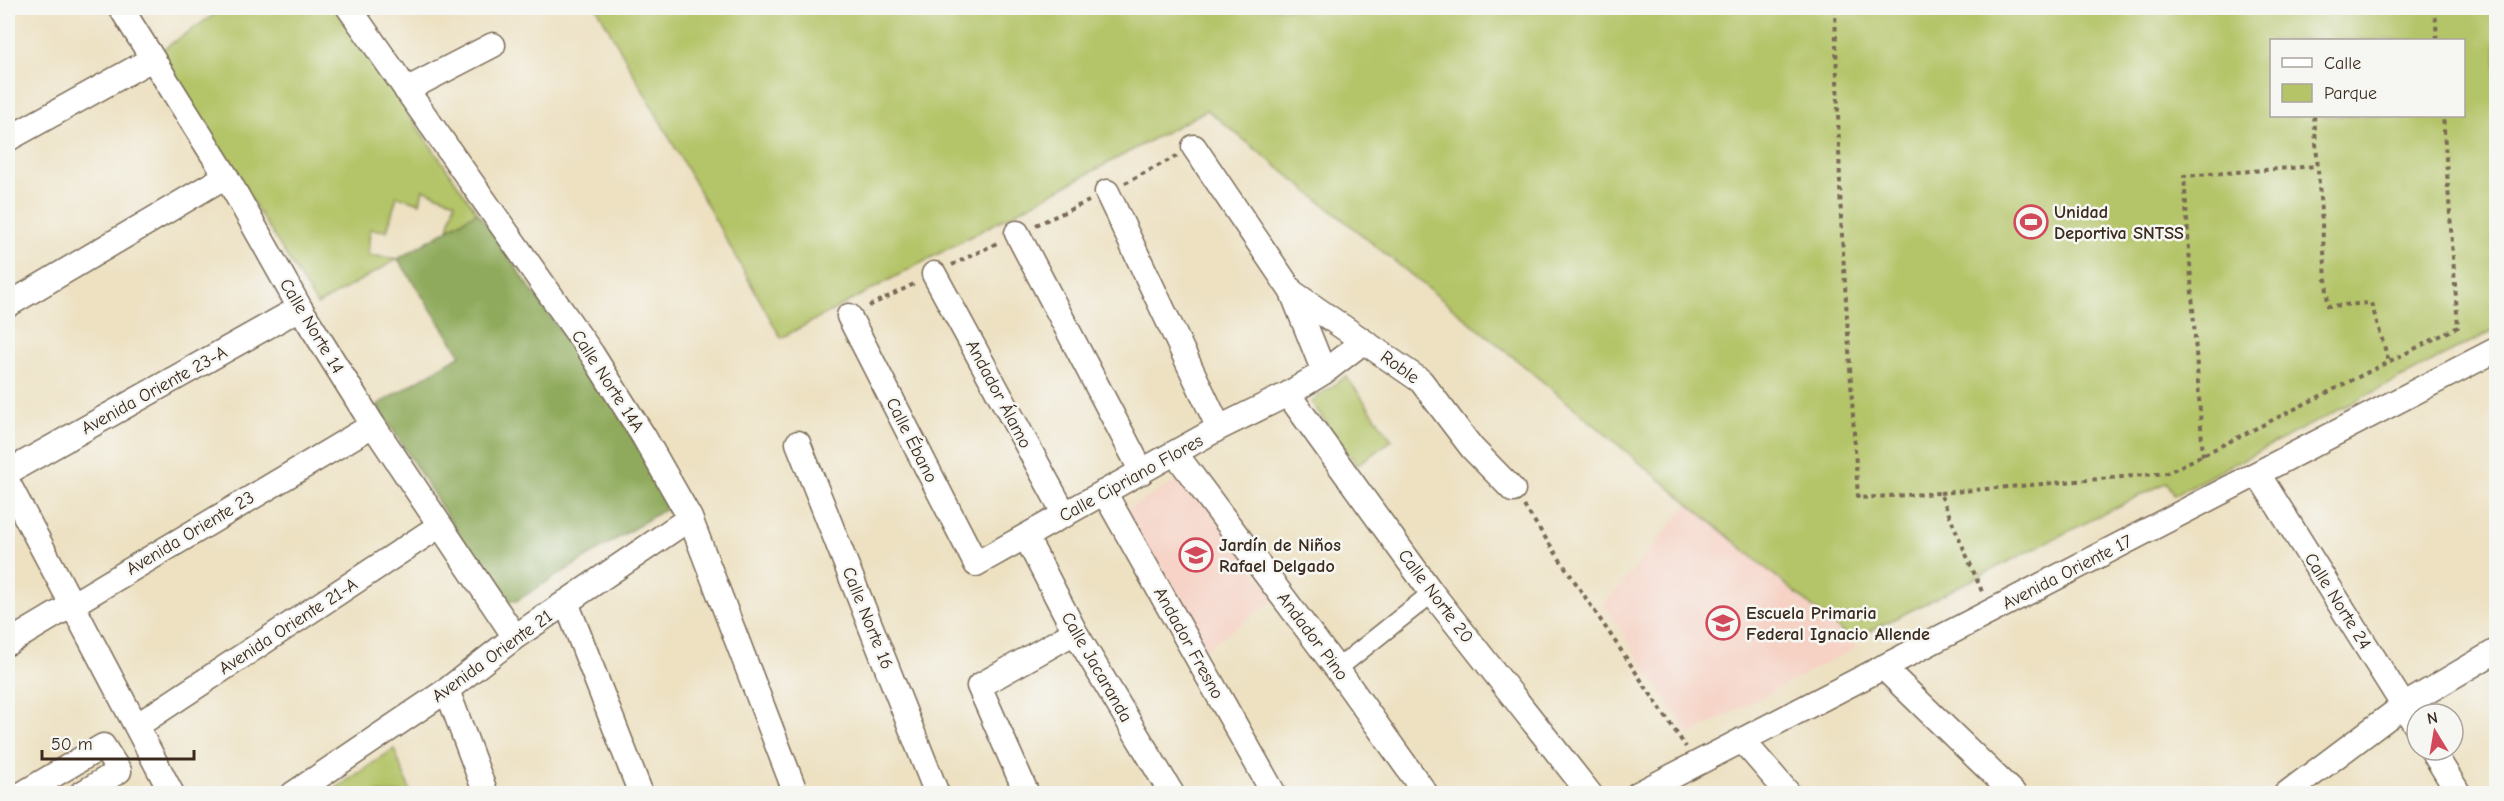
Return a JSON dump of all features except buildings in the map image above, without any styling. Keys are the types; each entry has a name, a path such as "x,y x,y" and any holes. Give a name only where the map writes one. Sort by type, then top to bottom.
{"street":[{"name":"Calle Norte 14","path":"121,8 226,176 300,308 373,425 515,638"},
{"name":"Calle Norte 14A","path":"349,8 617,391 690,518 796,794"},
{"path":"406,90 493,45"},
{"path":"8,139 152,59"},
{"path":"1194,147 1292,292 1324,372"},
{"path":"8,305 226,176"},
{"path":"1107,192 1219,428"},
{"path":"1017,233 1142,472"},
{"name":"Andador Álamo","path":"934,274 1065,515"},
{"name":"Roble","path":"1292,292 1421,381 1472,448 1513,490"},
{"name":"Avenida Oriente 23-A","path":"8,472 300,308"},
{"name":"Calle Ébano","path":"849,316 976,564"},
{"name":"Calle Cipriano Flores","path":"976,564 1219,428 1288,394 1324,372 1363,342"},
{"name":"Avenida Oriente 17","path":"1638,794 2496,350"},
{"name":"Calle Norte 20","path":"1288,394 1432,593 1590,794"},
{"name":"Avenida Oriente 23","path":"8,643 73,602 373,425"},
{"name":"Calle Norte 16","path":"798,443 937,794"},
{"name":"Andador Pino","path":"1175,453 1337,669 1426,794"},
{"name":"Calle Norte 24","path":"2258,474 2405,709"},
{"path":"8,483 138,725 172,794"},
{"name":"Andador Fresno","path":"1104,492 1274,794"},
{"name":"Avenida Oriente 21","path":"293,794 447,690 515,638 690,518"},
{"name":"Avenida Oriente 21-A","path":"138,725 439,526"},
{"name":"Calle Jacaranda","path":"1026,537 1075,632 1172,794"},
{"path":"1337,669 1432,593"},
{"path":"566,602 641,794"},
{"path":"1027,794 979,686 1075,632"},
{"path":"2286,794 2403,706 2496,651"},
{"path":"1883,667 2014,794"},
{"path":"447,690 486,794"},
{"path":"1742,740 1789,794"},
{"path":"22,794 103,746 119,771 81,794"},
{"path":"2439,762 2459,794"}],"path":[{"path":"1835,8 1841,219 1858,498 2167,473 2458,327 2442,117"},
{"path":"2435,8 2437,39"},
{"path":"2314,117 2328,306 2371,303 2389,362"},
{"path":"2202,456 2184,176 2317,166"},
{"path":"1513,490 1696,762"},
{"path":"1940,493 1991,611"}],"shaded area":[{"name":"Jardín de Niños Rafael Delgado","path":"1184,477 1276,599 1204,650 1124,511"},
{"name":"Escuela Primaria Federal Ignacio Allende","path":"1689,504 1857,647 1689,735 1604,605"}],"green space":[{"path":"224,8 334,8 477,212 448,229 455,202 423,189 420,203 397,196 387,231 370,229 368,255 398,259 317,305 159,52"},
{"name":"Unidad Deportiva SNTSS","path":"597,8 2496,8 2496,329 2174,495 2167,482 1852,640 1512,356 1207,110 781,338"},
{"path":"477,212 622,419 670,506 516,601 499,598 377,405 461,355 398,259"},
{"path":"1346,376 1392,440 1357,465 1311,402"},
{"path":"394,749 411,793 329,793"}],"place":[{"name":"Unidad Deportiva SNTSS","path":"2031,222"},
{"name":"Jardín de Niños Rafael Delgado","path":"1196,555"},
{"name":"Escuela Primaria Federal Ignacio Allende","path":"1723,623"}]}
